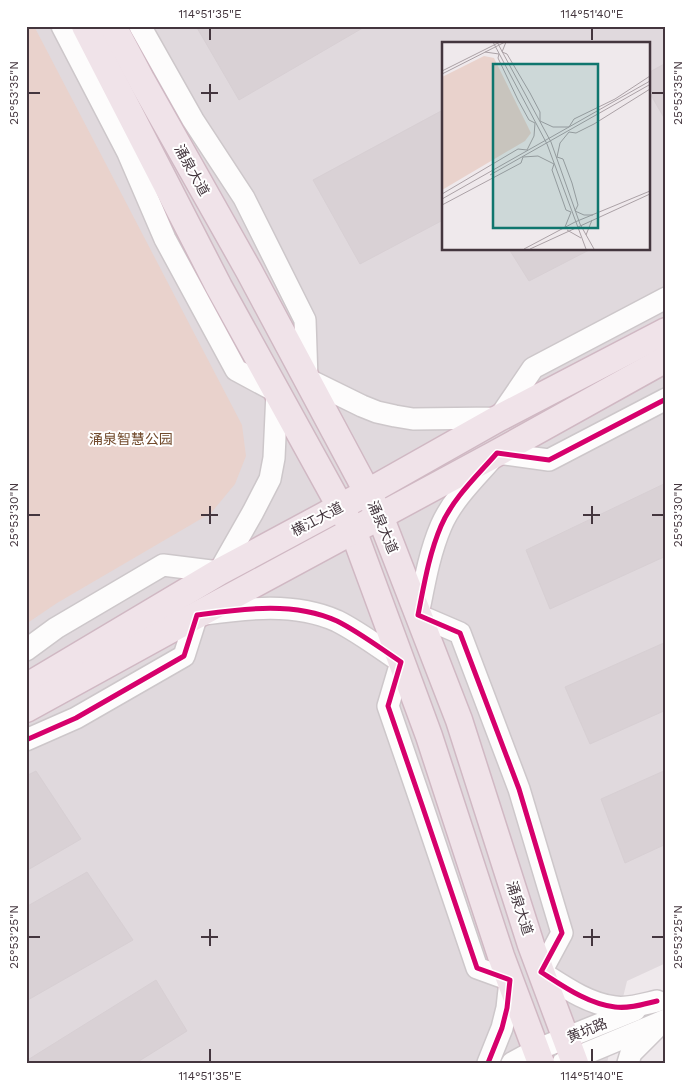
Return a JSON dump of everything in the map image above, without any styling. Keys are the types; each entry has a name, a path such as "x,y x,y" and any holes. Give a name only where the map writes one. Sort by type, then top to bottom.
{"main road":[{"name":"涌泉大道","path":"85,26 219,287 353,530 429,736 501,956 539,1057"},
{"name":"涌泉大道","path":"113,26 249,271 380,516 459,720 531,945 569,1056"},
{"name":"横江大道","path":"26,687 219,572 368,492 499,418 666,331"},
{"name":"横江大道","path":"26,709 497,453 666,358"}],"street":[{"path":"26,650 56,628 163,565 219,572 270,480 274,458 277,392 236,370 165,239 128,153 62,26"},
{"path":"140,26 193,120 244,198 306,320 307,379 369,409 395,416 413,419 499,418 534,368 666,298"},
{"path":"628,1063 630,1054 663,1010 634,1006 616,1008 600,1004 578,994 541,972 562,933 519,789 460,633 418,615 431,555 442,525 453,506 497,453 549,460 666,399"},
{"path":"26,740 76,718 184,656 197,615 228,610 274,608 318,614 337,621 402,662"},
{"path":"488,1063 502,1028 507,1008 510,980"},
{"name":"黄坑路","path":"512,1063 539,1057 569,1056 663,1010"}],"shaded area":[{"path":"26,26 666,26 666,963 627,981 607,1063 26,1063"}],"green space":[{"name":"涌泉智慧公园","path":"26,26 34,26 242,425 246,456 235,484 211,513 57,603 26,624"}],"building":[{"path":"196,26 366,26 239,100"},
{"path":"666,63 666,121 650,93 650,72"},
{"path":"442,111 442,221 360,264 313,180"},
{"path":"510,250 589,250 529,281"},
{"path":"666,483 666,556 550,609 526,550"},
{"path":"666,642 666,710 590,744 565,687"},
{"path":"666,770 666,844 625,863 601,799"},
{"path":"36,771 81,839 26,871 26,776"},
{"path":"87,872 133,940 26,1001 26,907"},
{"path":"156,980 187,1031 136,1063 26,1063 26,1061"}],"cycle path":[{"path":"657,1001 626,1007 605,1005 576,994 541,972 562,933 519,789 460,633 418,615 430,559 441,526 452,506 497,453 549,460 666,399"},
{"path":"26,740 76,718 184,656 197,615 267,608 303,611 337,621 401,662 388,706 477,968 510,980 507,1008 502,1028 488,1063"}]}
